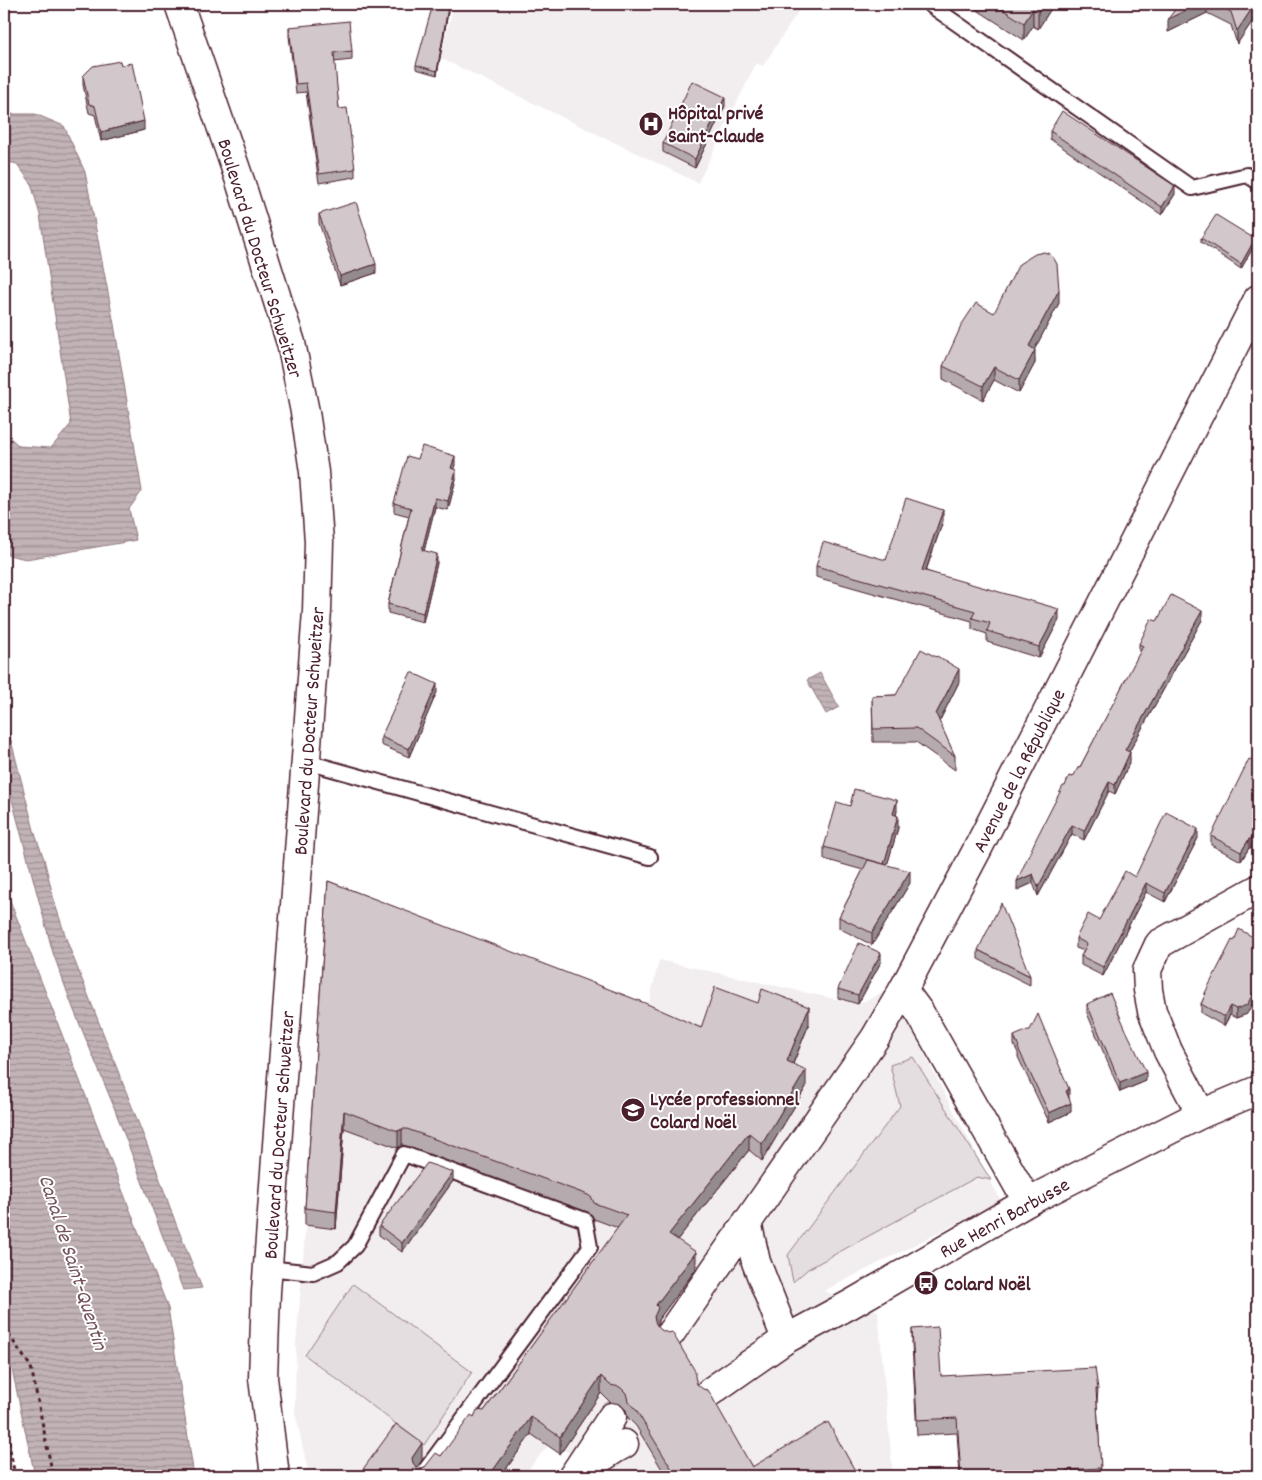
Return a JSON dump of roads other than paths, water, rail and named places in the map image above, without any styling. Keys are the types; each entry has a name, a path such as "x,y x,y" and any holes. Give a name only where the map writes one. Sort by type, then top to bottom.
{"street":[{"name":"Boulevard du Docteur Schweitzer","path":"179,4 240,181 291,343 305,412 314,472 319,542 318,611 268,1268 263,1378 275,1476"},
{"name":"Avenue de la République","path":"670,1334 875,1038 903,990 977,850 1258,299"},
{"path":"1201,1114 1168,1051 1152,1012 1147,970 1159,944 1258,889"},
{"path":"903,990 920,1013 1009,1170 1029,1201"},
{"name":"Rue Henri Barbusse","path":"710,1392 786,1339 851,1304 1029,1201 1201,1114 1258,1090"},
{"path":"747,1222 756,1262 786,1339"},
{"path":"573,1476 612,1417"},
{"path":"573,1476 624,1444"}],"lane":[{"path":"929,4 1192,188 1247,175 1258,182"},
{"path":"306,762 650,856"},
{"path":"268,1268 313,1273 338,1262 355,1246 404,1154 585,1220 590,1247 421,1476"}],"water":[{"path":"4,114 35,114 64,126 85,172 114,324 142,491 129,509 136,540 26,559 4,554 4,432 19,446 51,448 71,424 40,215 31,183 17,164 4,161"},
{"path":"820,673 839,707 826,714 807,680"},
{"path":"4,713 35,834 68,944 202,1288 183,1290 53,953 4,770"},
{"name":"Canal de Saint-Quentin","path":"4,885 168,1308 194,1476 35,1476 4,1332"}],"place":[{"name":"Hôpital privé Saint-Claude","path":"651,124"},
{"name":"Lycée professionnel Colard Noël","path":"633,1110"},
{"name":"Colard Noël","path":"926,1283"}]}
